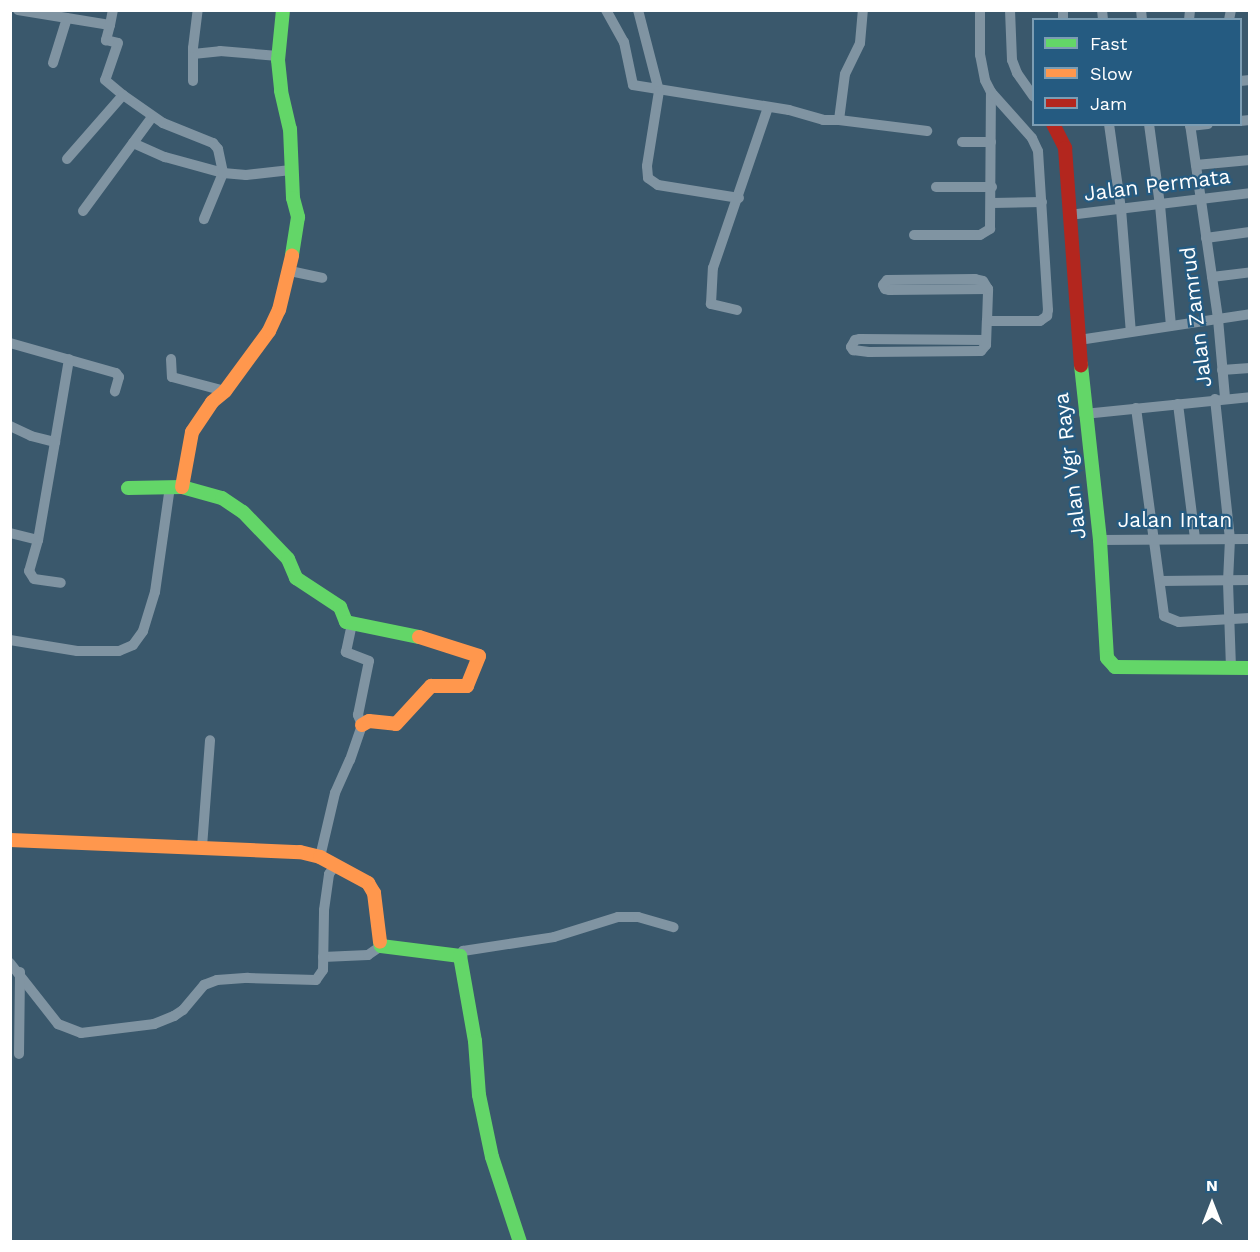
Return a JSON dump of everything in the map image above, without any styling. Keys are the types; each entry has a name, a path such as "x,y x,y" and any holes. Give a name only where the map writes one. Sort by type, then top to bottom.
{"street":[{"path":"18,10 110,25"},
{"path":"113,10 106,40 118,43 105,80 152,117 213,143 218,148 223,173 204,219"},
{"path":"193,81 193,54 198,10"},
{"path":"10,640 77,651 119,651 133,645 143,631 155,592 176,487 192,432 212,402 225,391 269,331 279,310 290,271 298,217 293,203 290,129 281,91 278,56 283,10"},
{"path":"606,10 624,42 633,85 659,91 795,111 823,120 927,130"},
{"path":"638,10 659,91 647,166 648,178 658,185 739,198"},
{"path":"839,120 845,74 860,43 863,10"},
{"path":"980,10 980,55 985,80 992,92 1036,144 1042,202 1047,316 1035,322 987,321"},
{"path":"1010,10 1012,60 1017,73 1032,94"},
{"path":"53,63 67,18"},
{"path":"193,54 220,51 278,56"},
{"path":"914,235 986,233 991,223 992,203 992,92"},
{"path":"67,159 123,95"},
{"path":"737,310 714,306 709,301 718,248 739,198 768,107"},
{"path":"83,211 152,117"},
{"name":"Jalan Vgr Raya","path":"1054,126 1065,148 1084,414 1100,540 1107,658 1115,667 1250,668"},
{"path":"1109,126 1121,209 1131,332"},
{"path":"1149,126 1160,205 1171,326"},
{"name":"Jalan Zamrud","path":"1190,126 1218,319 1222,370 1220,399 1230,539 1228,582 1231,669"},
{"path":"962,142 991,142"},
{"path":"133,143 165,157 223,173 246,175 291,170"},
{"path":"1196,165 1250,160"},
{"path":"936,187 992,187"},
{"name":"Jalan Permata","path":"1069,215 1250,193"},
{"path":"992,203 1042,202"},
{"path":"1206,238 1250,232"},
{"path":"290,271 322,278"},
{"path":"1212,277 1250,272"},
{"path":"986,340 860,339 855,340 851,347 859,351 977,352 984,348 986,340 988,290 983,281 975,279 887,280 883,285 889,290 988,290"},
{"path":"1079,340 1250,314"},
{"path":"10,343 117,374 115,391"},
{"path":"60,584 38,580 30,573 30,565 38,540 69,359"},
{"path":"171,359 172,377 225,391"},
{"path":"1222,370 1250,368"},
{"path":"1084,414 1250,397"},
{"path":"1178,404 1195,539"},
{"path":"1136,408 1160,581 1162,613 1166,619 1179,622 1250,618"},
{"path":"10,426 31,436 55,442"},
{"path":"128,488 176,487 213,494 235,506 290,561 296,578 340,607 346,622 432,639 479,656 480,659 464,688 431,686 396,724 369,721 362,725 350,760 335,792 320,857"},
{"path":"10,533 38,540"},
{"name":"Jalan Intan","path":"1100,540 1250,539"},
{"path":"1160,581 1250,580"},
{"path":"352,623 346,652 369,661 358,716 362,725"},
{"path":"202,847 210,740"},
{"path":"10,840 281,850 320,857 363,879 372,888 381,946"},
{"path":"10,963 20,972 58,1024 81,1032 154,1024 183,1010 204,985 217,980 248,978 316,980 322,975 324,910 329,874 334,866"},
{"path":"520,1242 492,1158 479,1095 475,1041 460,956 464,951 566,934 618,917 638,917 674,927"},
{"path":"323,957 368,955 381,946 460,956"},
{"path":"19,1054 20,972"}],"traffic: fast":[{"path":"283,10 278,60 281,91 290,129 293,198 298,217 292,256"},
{"path":"1081,365 1100,540 1107,658 1115,667 1250,668"},
{"path":"128,488 182,487 222,498 243,512 288,559 296,578 340,607 346,622 419,637"},
{"path":"380,942 381,946 460,956 475,1041 479,1095 492,1157 520,1242"}],"traffic: slow":[{"path":"182,487 192,432 212,402 225,391 269,331 279,310 292,256"},
{"path":"362,725 369,721 396,724 431,686 467,686 479,656 419,637"},
{"path":"10,840 300,852 320,857 368,883 374,893 380,942"}],"traffic: jam":[{"path":"1054,126 1065,148 1081,365"}]}
